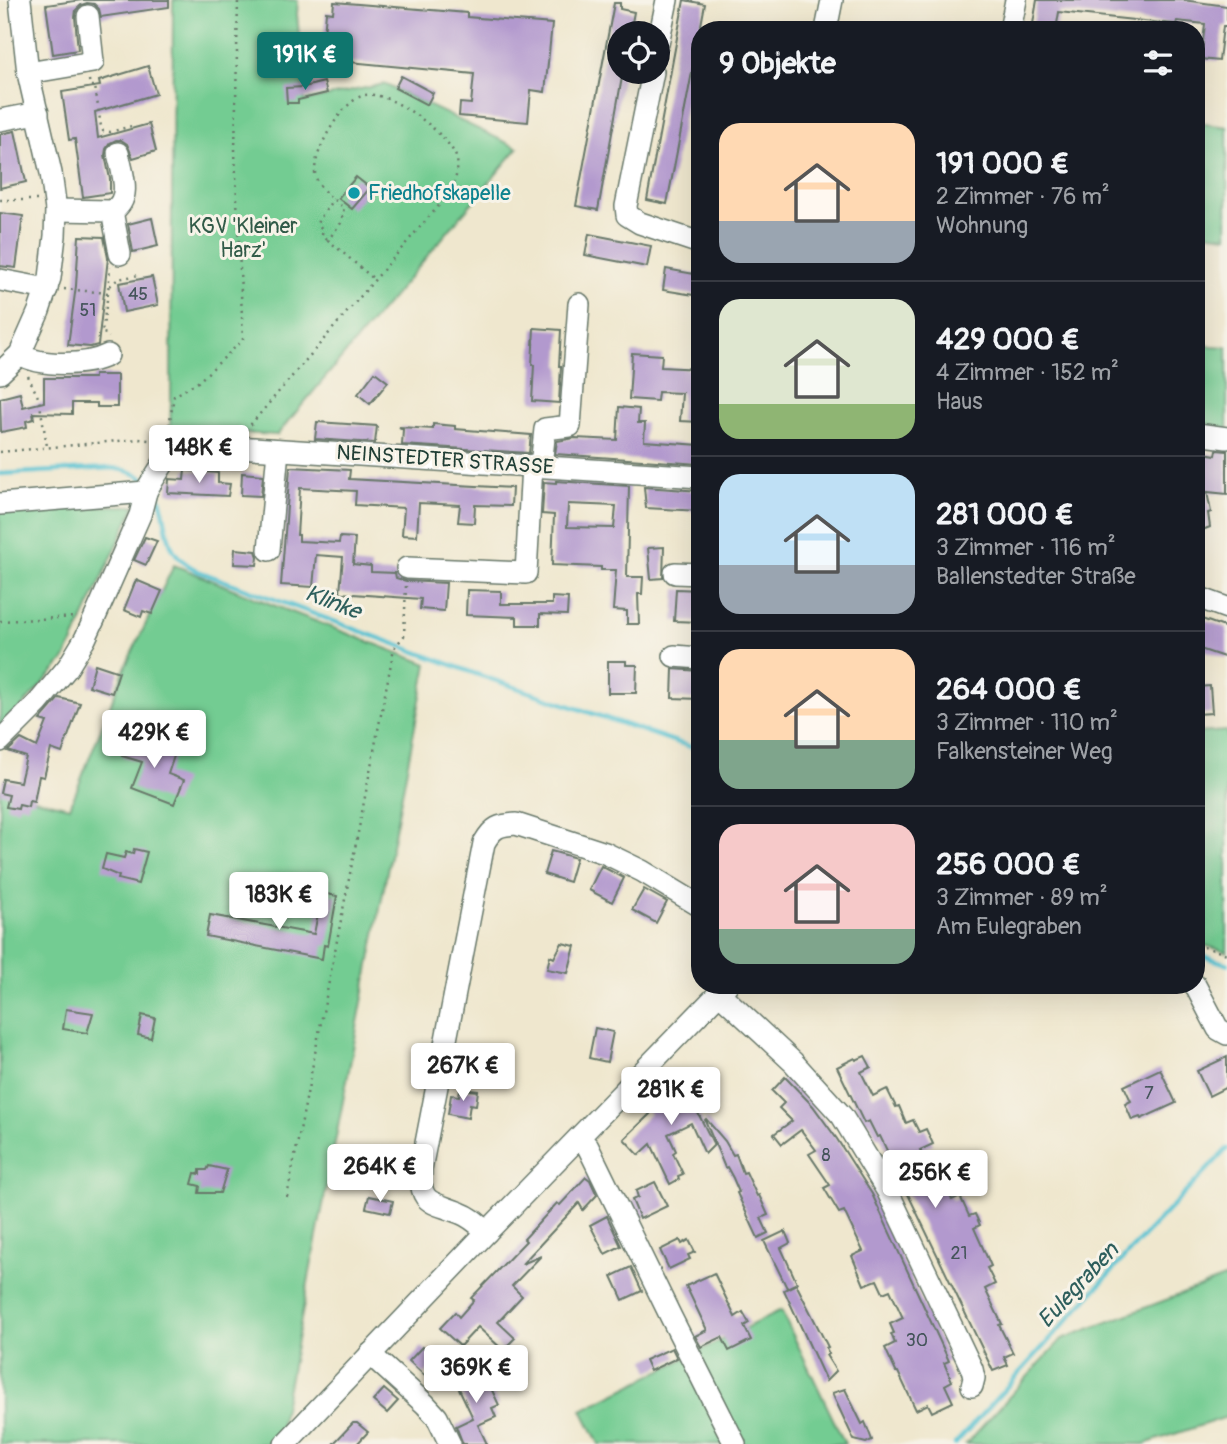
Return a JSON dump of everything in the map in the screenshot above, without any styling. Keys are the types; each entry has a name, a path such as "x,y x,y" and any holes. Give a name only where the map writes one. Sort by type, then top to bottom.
{"street":[{"path":"11,363 29,337 52,288 55,205 51,173 28,73 20,0"},
{"path":"663,21 667,0"},
{"path":"828,21 832,0"},
{"path":"1012,21 1016,0"},
{"path":"28,73 93,62 88,16"},
{"path":"651,84 626,206 627,215 640,223 691,240"},
{"path":"0,120 38,113"},
{"path":"55,205 112,211 119,207 126,191 118,153"},
{"path":"112,211 116,256"},
{"path":"0,280 52,288"},
{"path":"407,568 526,573 537,466 545,429 570,426 579,304"},
{"path":"11,363 27,358 74,364 92,362 108,355"},
{"path":"1205,436 1227,438"},
{"name":"NEINSTEDTER STRASSE","path":"151,483 170,453 179,446 190,444 691,476"},
{"path":"270,550 278,450"},
{"path":"0,504 151,483 141,515 85,639 68,667 38,703 0,741"},
{"path":"675,573 691,574"},
{"path":"1205,600 1227,608"},
{"path":"674,656 691,657"},
{"path":"487,1232 474,1220 433,1204 425,1198 420,1184 484,844 490,833 502,825 516,824 566,839 605,853 642,871 691,901"},
{"path":"285,1444 718,994"},
{"path":"728,994 842,1116 888,1192 972,1369 972,1386"},
{"path":"1200,994 1218,1029 1227,1034"},
{"path":"579,1138 588,1147 735,1444"},
{"path":"370,1353 425,1404 436,1417 450,1444"}],"path":[{"path":"0,452 139,439 166,442 174,396 198,382 243,340 235,152 239,0"},
{"path":"87,63 90,86 94,86 103,131 110,132 135,125"},
{"path":"232,447 449,194 457,170 457,158 449,146 425,121 379,94 366,94 355,99 343,111 321,144 315,172 319,187 344,208 341,223 328,240"},
{"path":"333,199 317,223 323,230 322,234 375,280"},
{"path":"0,200 55,205"},
{"path":"108,355 113,345 107,334 102,333 116,256"},
{"path":"109,287 118,279 139,275"},
{"path":"52,288 108,293"},
{"path":"11,363 27,375 36,393 47,446"},
{"path":"287,1197 394,648 404,636 407,568"},
{"path":"0,621 96,615"},
{"path":"1205,947 1227,954"}],"green space":[{"name":"KGV 'Kleiner Harz'","path":"173,0 298,0 305,101 384,84 518,148 277,435 170,429"},
{"path":"1205,124 1227,127 1227,236 1205,233"},
{"path":"1205,346 1227,347 1227,431 1205,428"},
{"path":"135,506 65,659 0,731 0,508"},
{"path":"174,565 427,664 277,1444 0,1444 0,791 70,807 127,663"},
{"path":"1227,731 1227,952 1205,945 1205,732"},
{"path":"1227,1277 1227,1417 1144,1444 966,1444 1062,1339"},
{"path":"781,1310 845,1444 599,1444 582,1410"}],"building":[{"path":"82,0 169,0 169,7 101,17 94,4 81,5 76,10 75,17 78,50 53,54 46,5"},
{"path":"684,0 705,4 702,21 691,21 691,78 667,204 647,200"},
{"path":"1037,0 1183,0 1227,6 1227,26 1223,26 1219,61 1205,59 1205,21 1147,21 1059,12 1058,21 1034,21"},
{"path":"334,2 467,13 467,17 552,24 545,92 531,90 528,122 459,116 460,103 471,104 474,74 298,57 285,59 285,47 288,45 323,47 326,12 333,13"},
{"path":"614,3 620,3 620,9 634,12 632,21 611,21"},
{"path":"607,40 607,84 621,84 598,210 576,206"},
{"path":"148,66 156,94 95,112 98,138 149,124 156,151 133,158 127,144 121,140 110,143 105,155 110,193 83,197 75,139 69,140 62,92 100,86 99,81"},
{"path":"401,76 433,93 427,105 395,88"},
{"path":"324,82 327,93 298,100 298,103 287,103 286,88"},
{"path":"15,131 26,182 0,188 0,134"},
{"name":"Friedhofskapelle","path":"356,177 370,188 352,209 338,198"},
{"path":"0,213 23,216 16,268 0,266"},
{"path":"152,218 158,246 133,252 128,224"},
{"path":"589,234 651,246 647,267 585,255"},
{"path":"79,236 104,237 108,258 98,345 90,347 68,345"},
{"path":"666,269 691,273 691,295 663,290"},
{"path":"152,277 158,305 124,312 119,283"},
{"path":"534,328 561,330 559,403 532,401"},
{"path":"632,353 662,355 661,367 691,369 691,422 680,421 682,393 658,392 657,401 629,399"},
{"path":"375,372 388,382 370,404 358,394"},
{"path":"94,375 117,375 117,407 97,407 97,403 72,403 72,414 33,413 34,419 26,421 27,427 1,432 0,398 20,393 23,407 44,402 44,378 94,378"},
{"path":"619,407 639,409 638,423 645,423 644,441 691,444 691,463 555,454 557,441 575,438 617,440"},
{"path":"317,422 377,426 375,443 315,439"},
{"path":"433,424 455,426 455,429 531,435 529,453 402,445 403,429 399,427 433,429"},
{"path":"1217,450 1227,451 1227,494 1207,492 1211,512 1208,513 1210,527 1205,529 1205,453 1216,455"},
{"path":"290,467 350,470 349,479 512,488 511,506 475,505 474,523 458,522 460,505 419,503 417,536 402,535 404,508 355,505 356,491 300,488 297,535 299,541 339,543 340,537 355,538 353,564 371,566 371,572 395,573 396,578 406,581 446,583 444,611 420,609 421,599 340,593 343,557 316,555 313,587 281,585"},
{"path":"185,470 218,473 218,483 230,484 228,496 168,493 169,479 184,480"},
{"path":"242,473 263,475 261,496 241,495"},
{"path":"544,482 629,486 627,577 643,577 642,594 638,594 639,624 627,624 627,611 613,610 616,570 552,565 554,515 542,514","holes":["568,504 616,506 614,528 567,527"]},
{"path":"644,487 691,490 691,510 646,508"},
{"path":"145,537 157,541 146,565 134,560"},
{"path":"664,547 663,578 651,579 648,548"},
{"path":"235,549 256,551 257,565 234,564"},
{"path":"136,580 162,591 152,614 143,611 141,617 124,610"},
{"path":"676,589 691,590 691,622 674,621"},
{"path":"467,590 501,591 501,604 552,604 552,597 568,598 567,615 540,614 540,625 517,625 517,617 466,615"},
{"path":"1205,620 1227,628 1227,658 1205,651"},
{"path":"608,661 626,661 626,665 637,665 636,693 608,693"},
{"path":"95,664 119,672 112,693 89,686"},
{"path":"673,669 691,670 691,699 672,698"},
{"path":"1205,686 1210,686 1212,713 1205,713"},
{"path":"59,698 80,703 62,753 51,749 44,777 39,776 34,802 29,801 28,807 19,805 18,809 6,807 9,795 0,793 3,779 20,782 26,757 8,751 21,739 37,747 47,722 40,720"},
{"path":"129,736 175,753 168,774 184,780 174,804 132,788 142,762 122,756"},
{"path":"134,849 147,852 138,884 118,879 119,876 102,869 106,854 124,858 126,852 133,854"},
{"path":"551,851 576,858 569,882 544,874"},
{"path":"601,866 624,878 612,902 589,890"},
{"path":"644,889 667,902 656,923 632,910"},
{"path":"322,893 337,896 328,946 324,945 322,959 206,936 210,915 314,934"},
{"path":"562,943 575,946 568,973 547,969 550,956 554,958"},
{"path":"66,1009 93,1013 87,1033 63,1029"},
{"path":"142,1015 155,1018 151,1038 138,1035"},
{"path":"595,1028 613,1032 607,1062 589,1058"},
{"path":"865,1056 871,1067 861,1072 873,1096 887,1089 896,1107 899,1106 906,1123 913,1120 919,1132 926,1129 933,1144 920,1150 932,1175 939,1172 952,1200 960,1196 969,1216 975,1214 980,1225 974,1228 991,1266 987,1268 995,1284 985,1289 1013,1353 1004,1357 1008,1365 993,1371 880,1136 877,1137 869,1121 864,1123 837,1067"},
{"path":"1227,1057 1227,1087 1209,1096 1197,1071"},
{"path":"1160,1069 1176,1103 1141,1119 1132,1120 1125,1104 1131,1101 1124,1086"},
{"path":"688,1074 701,1086 710,1082 692,1101 714,1145 705,1154 691,1123 668,1134 683,1174 670,1184 651,1144 639,1155 624,1139 650,1114 648,1111 679,1096 673,1091"},
{"path":"785,1077 813,1106 872,1194 949,1361 944,1363 952,1381 945,1385 953,1402 932,1412 928,1404 916,1410 896,1372 885,1348 895,1343 890,1324 903,1318 890,1290 883,1293 877,1280 864,1285 852,1256 863,1251 844,1211 839,1213 824,1188 830,1185 809,1154 816,1150 801,1130 782,1144 774,1134 792,1121 779,1108 784,1103 772,1091"},
{"path":"460,1089 478,1091 476,1105 470,1104 468,1118 448,1114 451,1095 459,1096"},
{"path":"706,1119 733,1155 736,1154 743,1173 746,1172 768,1215 761,1218 768,1233 758,1238 733,1178 727,1167 725,1168"},
{"path":"385,1155 402,1158 398,1176 381,1172"},
{"path":"209,1166 227,1170 220,1193 199,1193 200,1186 192,1184 195,1173 200,1174 200,1170 207,1170"},
{"path":"586,1177 597,1195 583,1210 579,1203 522,1264 541,1256 512,1286 522,1296 498,1322 515,1338 503,1350 478,1327 460,1346 440,1328 455,1312 459,1317 474,1300 471,1298 526,1241 524,1239 557,1203 560,1205"},
{"path":"655,1182 667,1206 640,1219 632,1200 638,1197 636,1191"},
{"path":"369,1196 393,1201 390,1213 366,1208"},
{"path":"607,1216 621,1246 605,1254 590,1225"},
{"path":"785,1231 790,1243 781,1248 797,1283 787,1288 764,1241"},
{"path":"680,1240 682,1244 689,1240 695,1252 688,1255 690,1259 669,1269 660,1250"},
{"path":"631,1267 642,1291 623,1300 612,1276"},
{"path":"714,1273 735,1317 743,1312 749,1323 744,1326 751,1340 729,1351 722,1337 701,1347 695,1336 707,1330 686,1286"},
{"path":"796,1284 828,1347 826,1348 829,1354 826,1355 836,1371 826,1381 784,1290"},
{"path":"422,1347 435,1359 435,1364 424,1375 409,1361"},
{"path":"672,1348 677,1358 650,1371 645,1360"},
{"path":"480,1365 499,1405 492,1408 496,1417 478,1425 487,1444 463,1444 456,1426 473,1418 454,1378"},
{"path":"384,1389 398,1401 387,1413 373,1401"},
{"path":"845,1389 862,1424 865,1422 872,1440 866,1443 854,1440 832,1393"},
{"path":"353,1423 368,1432 357,1444 333,1444"}],"waterway":[{"name":"Klinke","path":"0,474 111,468 130,472 146,481"},
{"name":"Klinke","path":"155,489 161,501 175,553 198,571 476,674 691,747"},
{"name":"Klinke","path":"1205,957 1227,964"},
{"name":"Eulegraben","path":"955,1444 1141,1239 1227,1149"}],"place":[{"name":"Friedhofskapelle","path":"354,193"}]}
